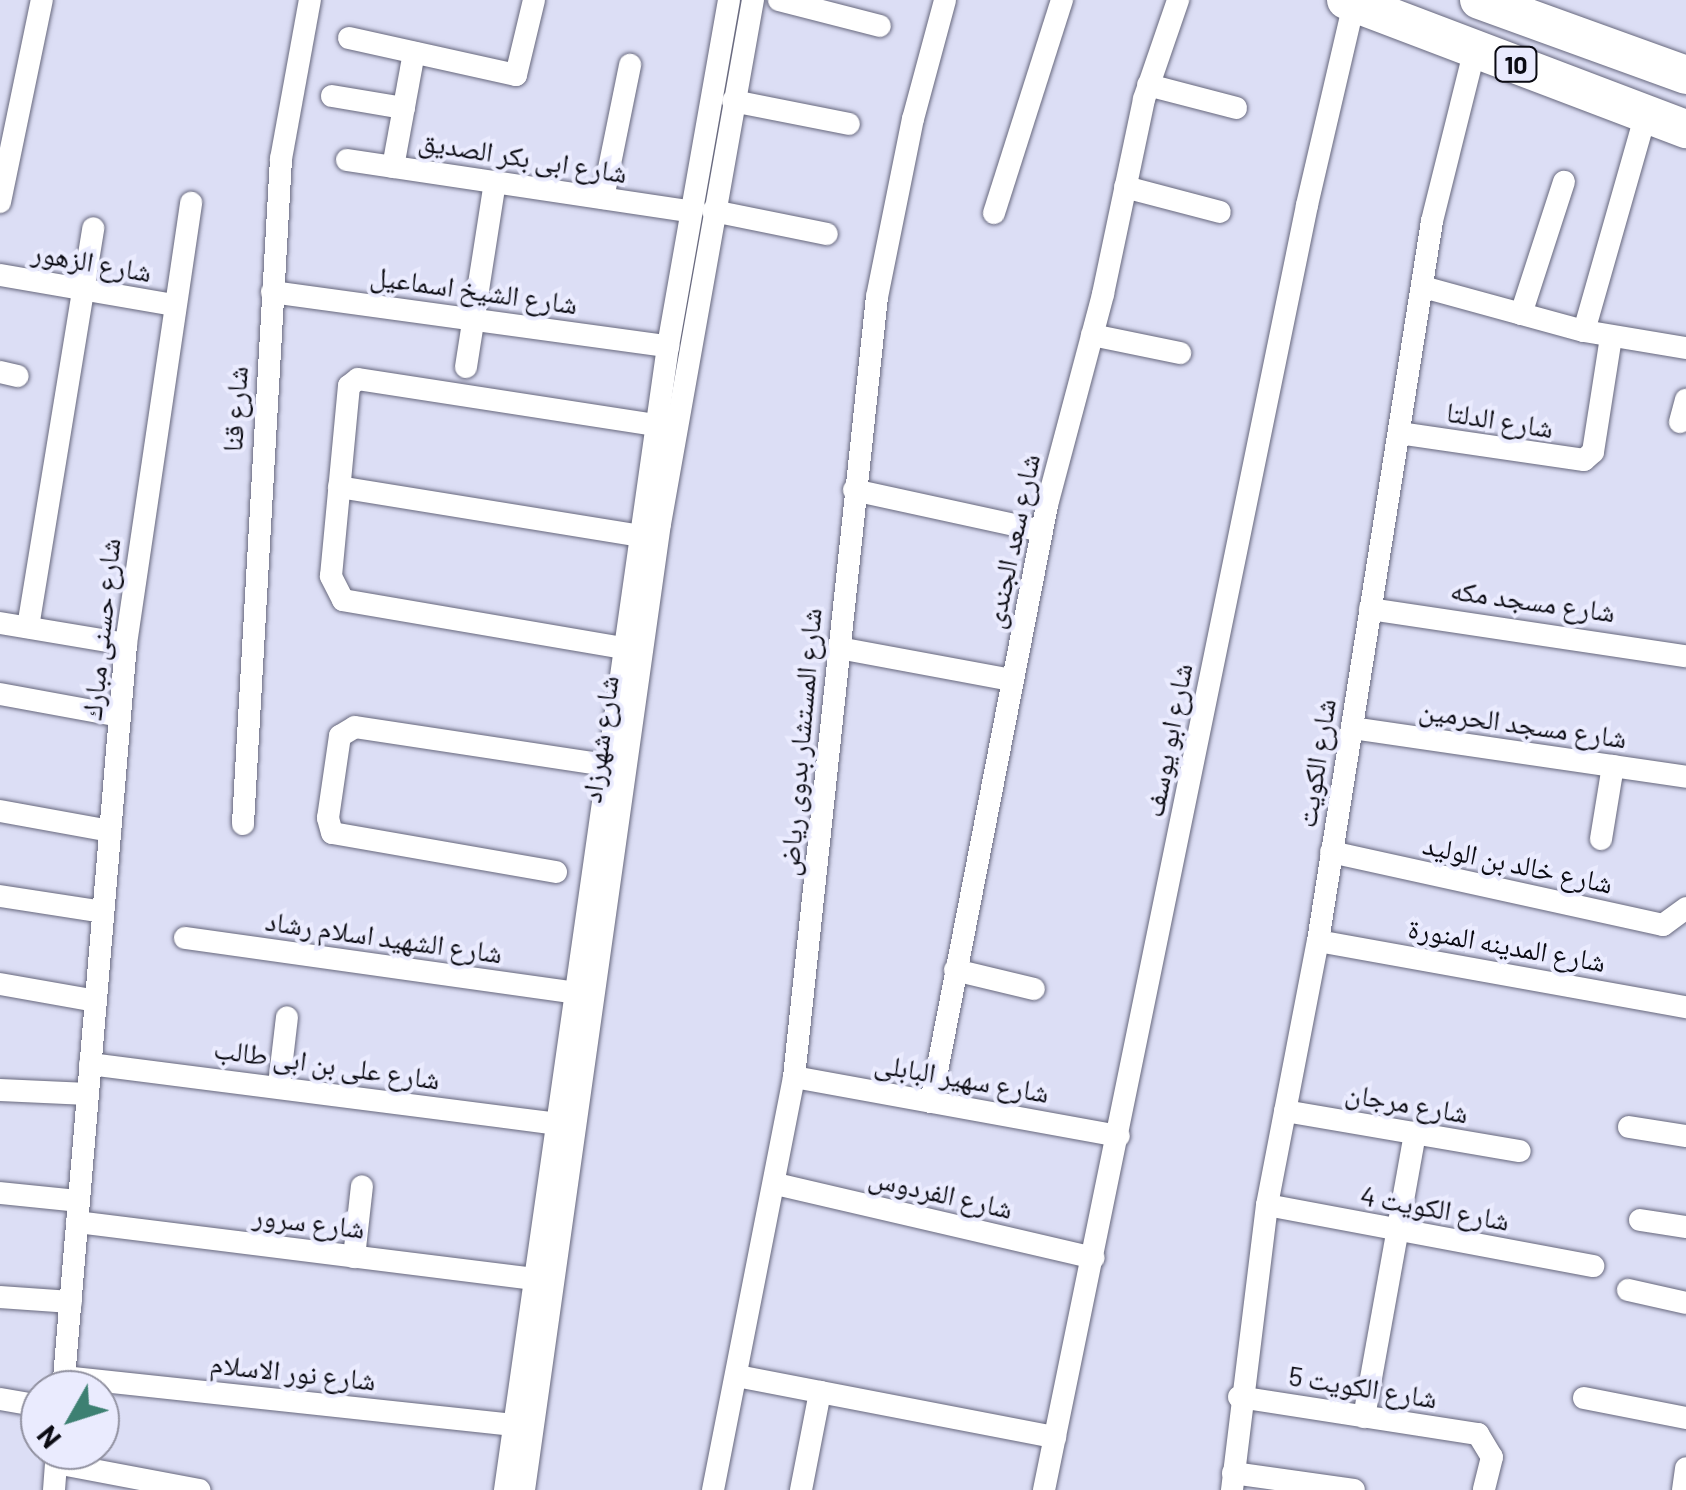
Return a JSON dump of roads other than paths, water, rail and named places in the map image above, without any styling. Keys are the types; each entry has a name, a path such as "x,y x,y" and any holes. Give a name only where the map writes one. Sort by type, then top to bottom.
{"main road":[{"name":"10","path":"1479,0 1533,10 1686,75"},
{"name":"10","path":"1350,2 1686,128"}],"street":[{"path":"0,202 42,0"},
{"name":"شارع قنا","path":"243,824 272,292 289,92 310,0"},
{"path":"349,38 516,75 534,0"},
{"name":"شارع شهرزاد","path":"524,1490 569,1091 631,639 640,536 689,211 730,0"},
{"name":"شارع شهرزاد","path":"505,1490 556,1124 569,1091 574,993 607,765 753,0"},
{"path":"779,0 880,26"},
{"name":"شارع المستشار بدوى رياض","path":"713,1490 794,1077 854,490 894,208 946,0"},
{"path":"994,213 1062,0"},
{"name":"شارع سعد الجندى","path":"931,1102 1042,530 1092,335 1148,85 1178,0"},
{"name":"شارع ابو يوسف","path":"1044,1490 1350,2"},
{"name":"شارع الكويت","path":"1232,1481 1239,1397 1266,1205 1318,941 1422,287 1476,49"},
{"path":"392,167 414,52"},
{"path":"602,198 630,65"},
{"path":"1148,85 1236,108"},
{"path":"332,96 404,108"},
{"path":"733,101 849,124"},
{"path":"1584,331 1646,114"},
{"name":"شارع ابى بكر الصديق","path":"347,160 689,211"},
{"path":"466,367 495,182"},
{"path":"1521,314 1564,182"},
{"path":"1126,186 1220,212"},
{"name":"شارع حسنى مبارك","path":"65,1370 126,644 191,203"},
{"path":"714,211 827,234"},
{"path":"28,627 93,228"},
{"name":"شارع الزهور","path":"0,275 174,306"},
{"path":"1422,287 1584,331 1686,348"},
{"name":"شارع الشيخ اسماعيل","path":"272,292 668,346"},
{"path":"1092,335 1180,353"},
{"name":"شارع الدلتا","path":"1399,433 1584,460 1593,452 1611,337"},
{"path":"631,639 342,600 331,576 349,386 358,379 656,425"},
{"path":"339,487 640,536"},
{"path":"854,490 1042,530"},
{"name":"شارع مسجد مكه","path":"1370,609 1686,656"},
{"path":"0,623 126,644"},
{"path":"839,648 1012,680"},
{"path":"0,694 120,716"},
{"path":"556,872 332,833 328,818 340,736 355,727 607,765"},
{"name":"شارع مسجد الحرمين","path":"1352,728 1686,777"},
{"path":"1601,839 1613,766"},
{"path":"0,812 110,831"},
{"name":"شارع خالد بن الوليد","path":"1331,852 1663,925 1686,908"},
{"path":"0,896 103,912"},
{"name":"شارع الشهيد اسلام رشاد","path":"186,938 574,993"},
{"name":"شارع المدينه المنورة","path":"1318,941 1686,1007"},
{"path":"955,970 1034,989"},
{"path":"0,984 96,1001"},
{"path":"279,1085 287,1018"},
{"name":"شارع على بن ابى طالب","path":"90,1064 279,1085 556,1124"},
{"name":"شارع سهير البابلى","path":"794,1077 1119,1136"},
{"path":"0,1090 88,1094"},
{"name":"شارع مرجان","path":"1285,1111 1520,1151"},
{"path":"1629,1127 1686,1136"},
{"path":"1364,1417 1394,1230 1415,1133"},
{"name":"شارع الفردوس","path":"776,1184 1093,1258"},
{"path":"354,1257 362,1186"},
{"name":"شارع سرور","path":"0,1193 78,1212 354,1257 534,1279"},
{"name":"شارع الكويت 4","path":"1266,1205 1593,1266"},
{"path":"1640,1220 1686,1227"},
{"path":"1628,1290 1686,1303"},
{"path":"0,1297 71,1302"},
{"path":"737,1376 1055,1437"},
{"name":"شارع نور الاسلام","path":"120,1389 514,1426"},
{"path":"801,1490 820,1392"},
{"name":"شارع الكويت 5","path":"1239,1397 1478,1434 1492,1456 1484,1490"},
{"path":"1584,1398 1686,1418"},
{"path":"1683,1490 1686,1468"},
{"path":"112,1470 199,1490"},
{"path":"1232,1481 1354,1490"}]}
